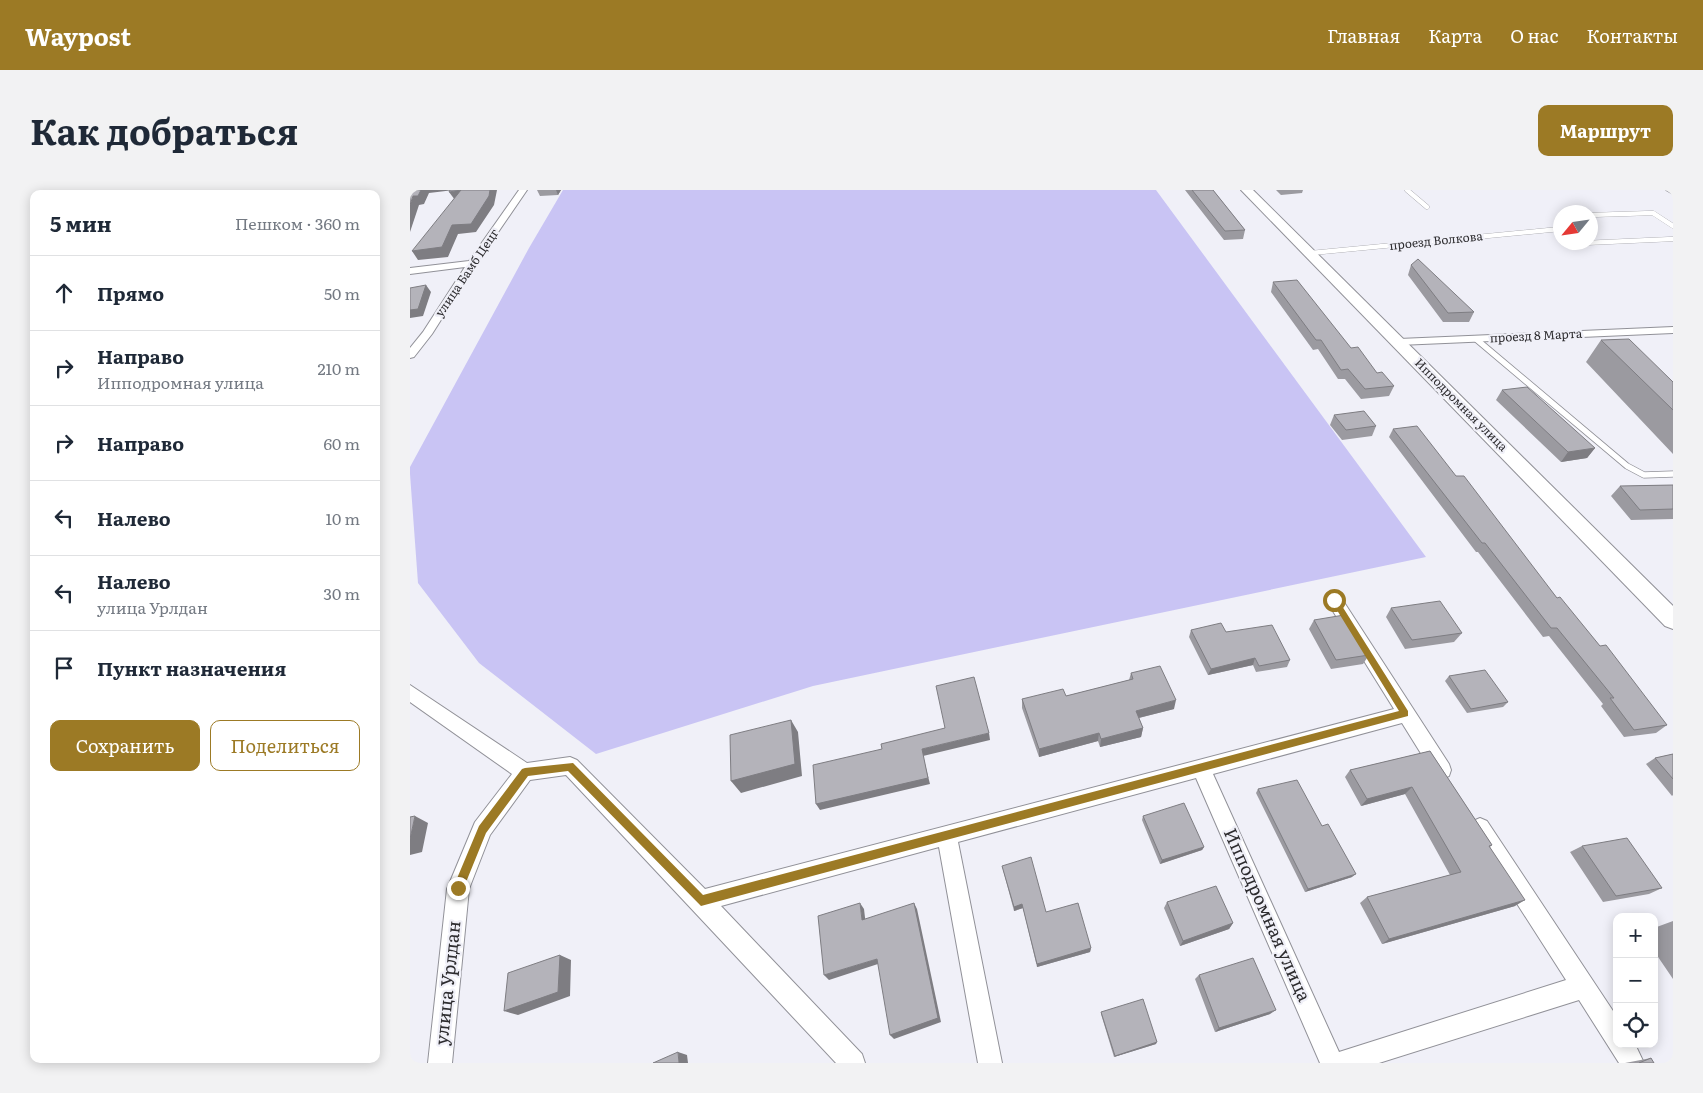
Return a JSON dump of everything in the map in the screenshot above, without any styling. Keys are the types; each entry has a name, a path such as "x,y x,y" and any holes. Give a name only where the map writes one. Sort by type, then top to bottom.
{"main road":[{"name":"Ипподромная улица","path":"1248,190 1673,620"}],"street":[{"name":"улица Бамб Цецг","path":"410,355 523,190"},
{"path":"410,272 472,263"},
{"name":"проезд 8 Марта","path":"1399,342 1673,330"},
{"path":"410,337 426,334"},
{"path":"1334,600 1454,788"},
{"path":"410,692 525,772 570,766 701,901 853,1063"},
{"path":"701,901 1405,714"},
{"name":"Ипподромная улица","path":"1201,768 1332,1063"},
{"name":"улица Урлдан","path":"440,1063 458,888 482,830 525,772"},
{"path":"1470,813 1613,1032"},
{"path":"947,835 990,1063"},
{"path":"1341,1063 1585,986"},
{"path":"1623,1048 1632,1063"}],"lane":[{"path":"1407,190 1427,206"},
{"path":"1598,215 1653,213 1673,226"},
{"name":"проезд Волкова","path":"1311,253 1553,230"},
{"path":"1598,242 1673,239"},
{"path":"1476,339 1627,466 1644,475 1673,474"}],"shaded area":[{"path":"563,190 1156,190 1426,557 813,686 596,754 479,663 418,583 410,474 410,467 529,248"}],"building":[{"path":"410,190 421,190 418,196 413,196 410,205"},
{"path":"461,190 490,190 489,196 471,224 452,225 442,247 412,251"},
{"path":"1192,190 1213,190 1245,230 1225,231"},
{"path":"1418,259 1474,312 1448,313 1411,265"},
{"path":"1297,280 1351,348 1358,347 1377,373 1382,372 1394,386 1365,389 1348,369 1341,370 1321,340 1316,340 1273,282"},
{"path":"426,285 418,309 410,310 410,288"},
{"path":"1629,339 1673,382 1673,410 1601,340"},
{"path":"1527,387 1595,448 1568,452 1502,390"},
{"path":"1364,411 1376,426 1346,430 1334,415"},
{"path":"1417,426 1456,476 1464,476 1557,598 1560,597 1600,646 1606,645 1667,725 1634,730 1610,698 1614,698 1557,628 1551,628 1393,429"},
{"path":"1673,485 1673,509 1640,510 1620,486"},
{"path":"1440,601 1462,633 1412,640 1391,608"},
{"path":"1344,615 1369,655 1336,660 1314,620"},
{"path":"1221,623 1226,632 1272,625 1290,660 1259,666 1255,658 1211,669 1191,630"},
{"path":"1160,666 1176,700 1136,711 1143,728 1101,739 1099,733 1039,749 1022,699 1063,689 1066,696 1133,679 1131,673"},
{"path":"1485,670 1508,702 1471,709 1449,676"},
{"path":"974,677 989,733 922,749 928,778 816,804 813,765 882,749 881,744 945,728 936,686"},
{"path":"791,720 795,764 731,781 730,735"},
{"path":"1430,751 1492,845 1489,846 1525,900 1389,939 1367,897 1461,872 1412,787 1367,799 1350,770"},
{"path":"1673,754 1673,779 1655,758"},
{"path":"1297,780 1322,826 1328,824 1356,874 1308,889 1258,789"},
{"path":"1184,803 1204,847 1162,860 1143,816"},
{"path":"415,816 410,839 410,817"},
{"path":"1627,838 1662,888 1616,896 1582,846"},
{"path":"1031,857 1046,912 1078,903 1091,948 1037,964 1022,904 1014,907 1002,866"},
{"path":"1216,886 1233,923 1183,941 1167,902"},
{"path":"860,903 862,920 914,903 938,1018 890,1035 877,959 824,975 818,916"},
{"path":"560,955 558,992 504,1011 508,973"},
{"path":"1253,958 1276,1010 1219,1028 1199,975"},
{"path":"1143,999 1157,1042 1115,1056 1101,1012"},
{"path":"678,1052 679,1063 653,1063"},
{"path":"1651,1058 1654,1063 1639,1063"}],"route":[{"path":"458,888 482,830 525,772 570,766 701,901 1405,714 1334,600"}]}
